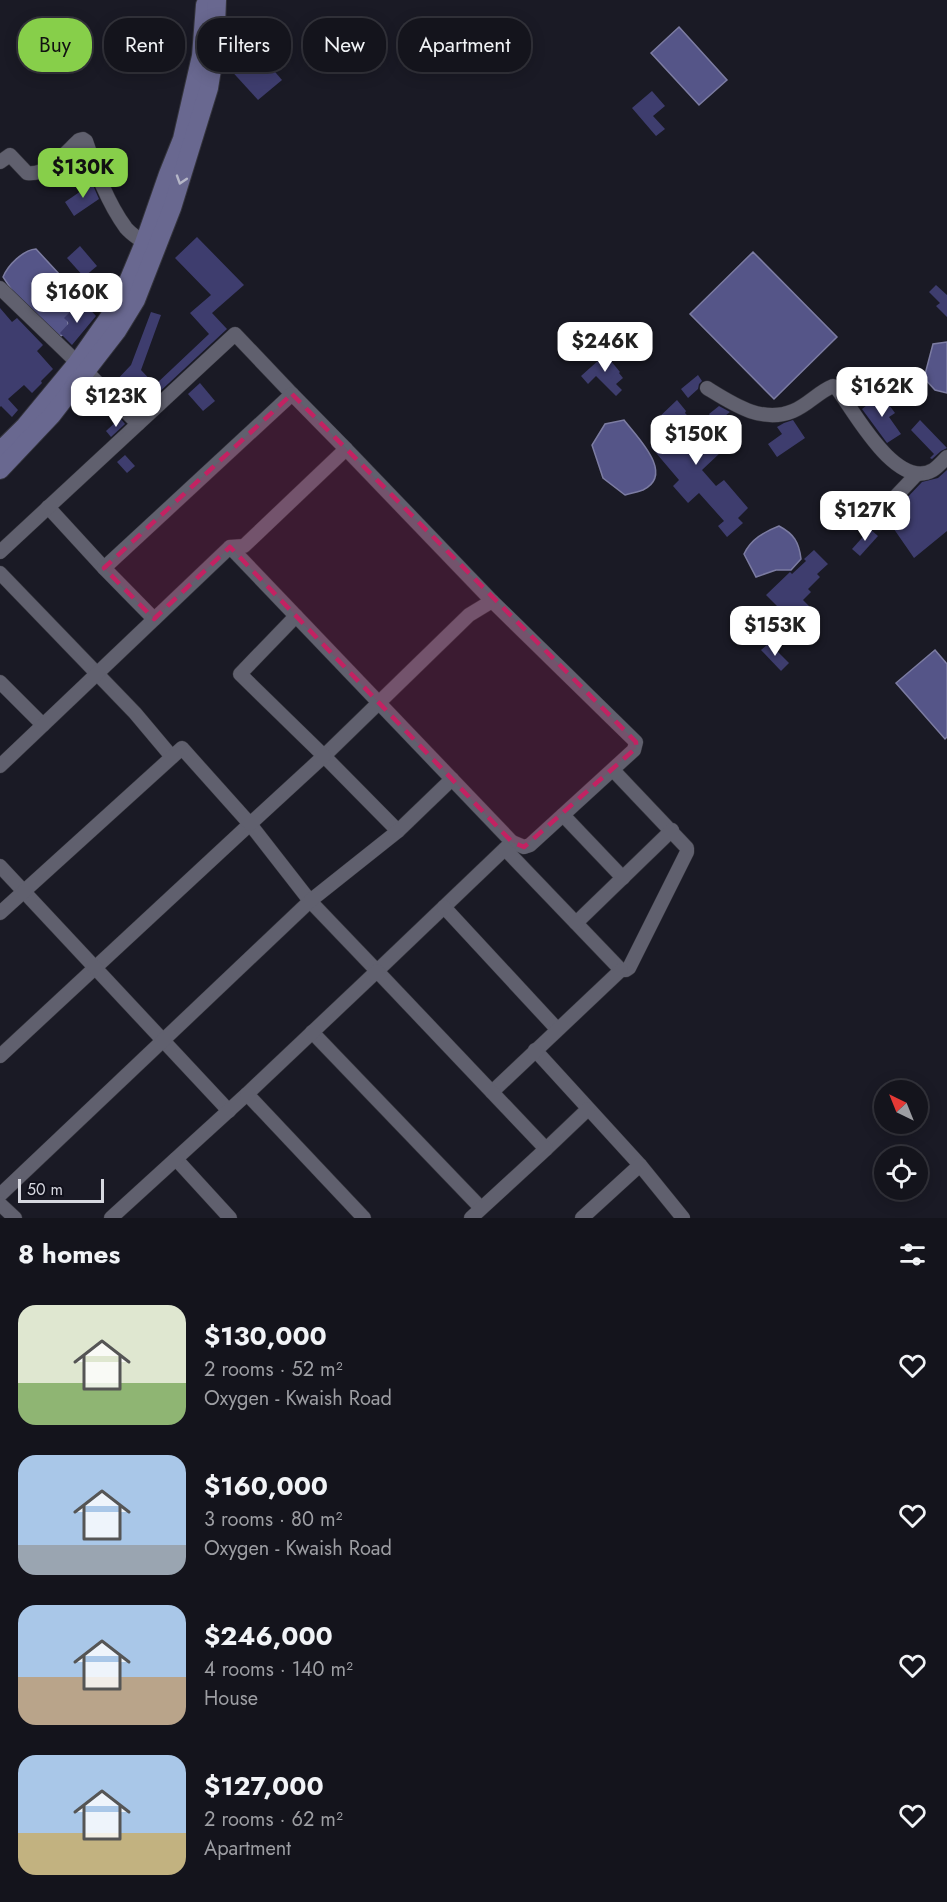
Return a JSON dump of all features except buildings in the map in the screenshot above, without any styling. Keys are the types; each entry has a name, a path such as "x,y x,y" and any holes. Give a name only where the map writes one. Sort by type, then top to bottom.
{"main road":[{"path":"0,470 52,415 119,303 144,243 182,139 201,56 206,0"},
{"path":"0,451 117,331 136,300 172,208 209,88 215,51 217,0"}],"street":[{"path":"0,162 10,155 27,173 36,174 51,166 79,140 83,139 86,141 98,177 127,230 144,243"},
{"path":"0,288 138,424"},
{"path":"0,552 235,334 492,601 636,742 634,750 530,845 524,847 508,845"},
{"path":"707,388 746,411 777,416 795,411 825,389 833,386 888,458 916,474"},
{"path":"104,568 292,394"},
{"path":"0,766 230,547 244,546 346,449"},
{"path":"875,518 916,474 933,470 947,457"},
{"path":"48,507 154,619"},
{"path":"230,547 452,779 576,923 621,970"},
{"path":"0,573 135,713 172,757"},
{"path":"0,1056 324,756 469,615 492,601"},
{"path":"296,616 240,674 398,831"},
{"path":"0,682 43,725"},
{"path":"0,913 182,748 250,824 310,901 546,1149"},
{"path":"492,1092 621,970 629,968 687,852 684,843 613,770"},
{"path":"0,1195 310,901 398,831 452,779"},
{"path":"563,815 623,878"},
{"path":"576,923 672,830"},
{"path":"111,1218 229,1111 508,845"},
{"path":"0,866 229,1111"},
{"path":"444,907 557,1029"},
{"path":"312,1032 476,1213 588,1109"},
{"path":"535,1050 640,1165 683,1218"},
{"path":"247,1094 360,1213 345,1218"},
{"path":"176,1159 230,1218"},
{"path":"582,1218 640,1165"}],"highlighted area":[{"path":"292,394 636,742 636,748 524,847 512,842 230,547 154,619 104,568"}],"water":[{"path":"679,27 727,80 699,105 651,53"},
{"path":"36,249 81,302 67,318 66,333 57,338 21,304 3,277 16,259"},
{"path":"753,252 837,337 774,399 690,314"},
{"path":"947,342 947,393 935,390 924,378 933,344"},
{"path":"624,420 650,455 655,465 656,475 652,483 643,490 625,495 603,478 592,445 605,424"},
{"path":"779,526 795,539 801,559 791,570 776,570 756,577 744,554 758,537"},
{"path":"935,650 947,664 947,737 945,739 896,683"}]}
